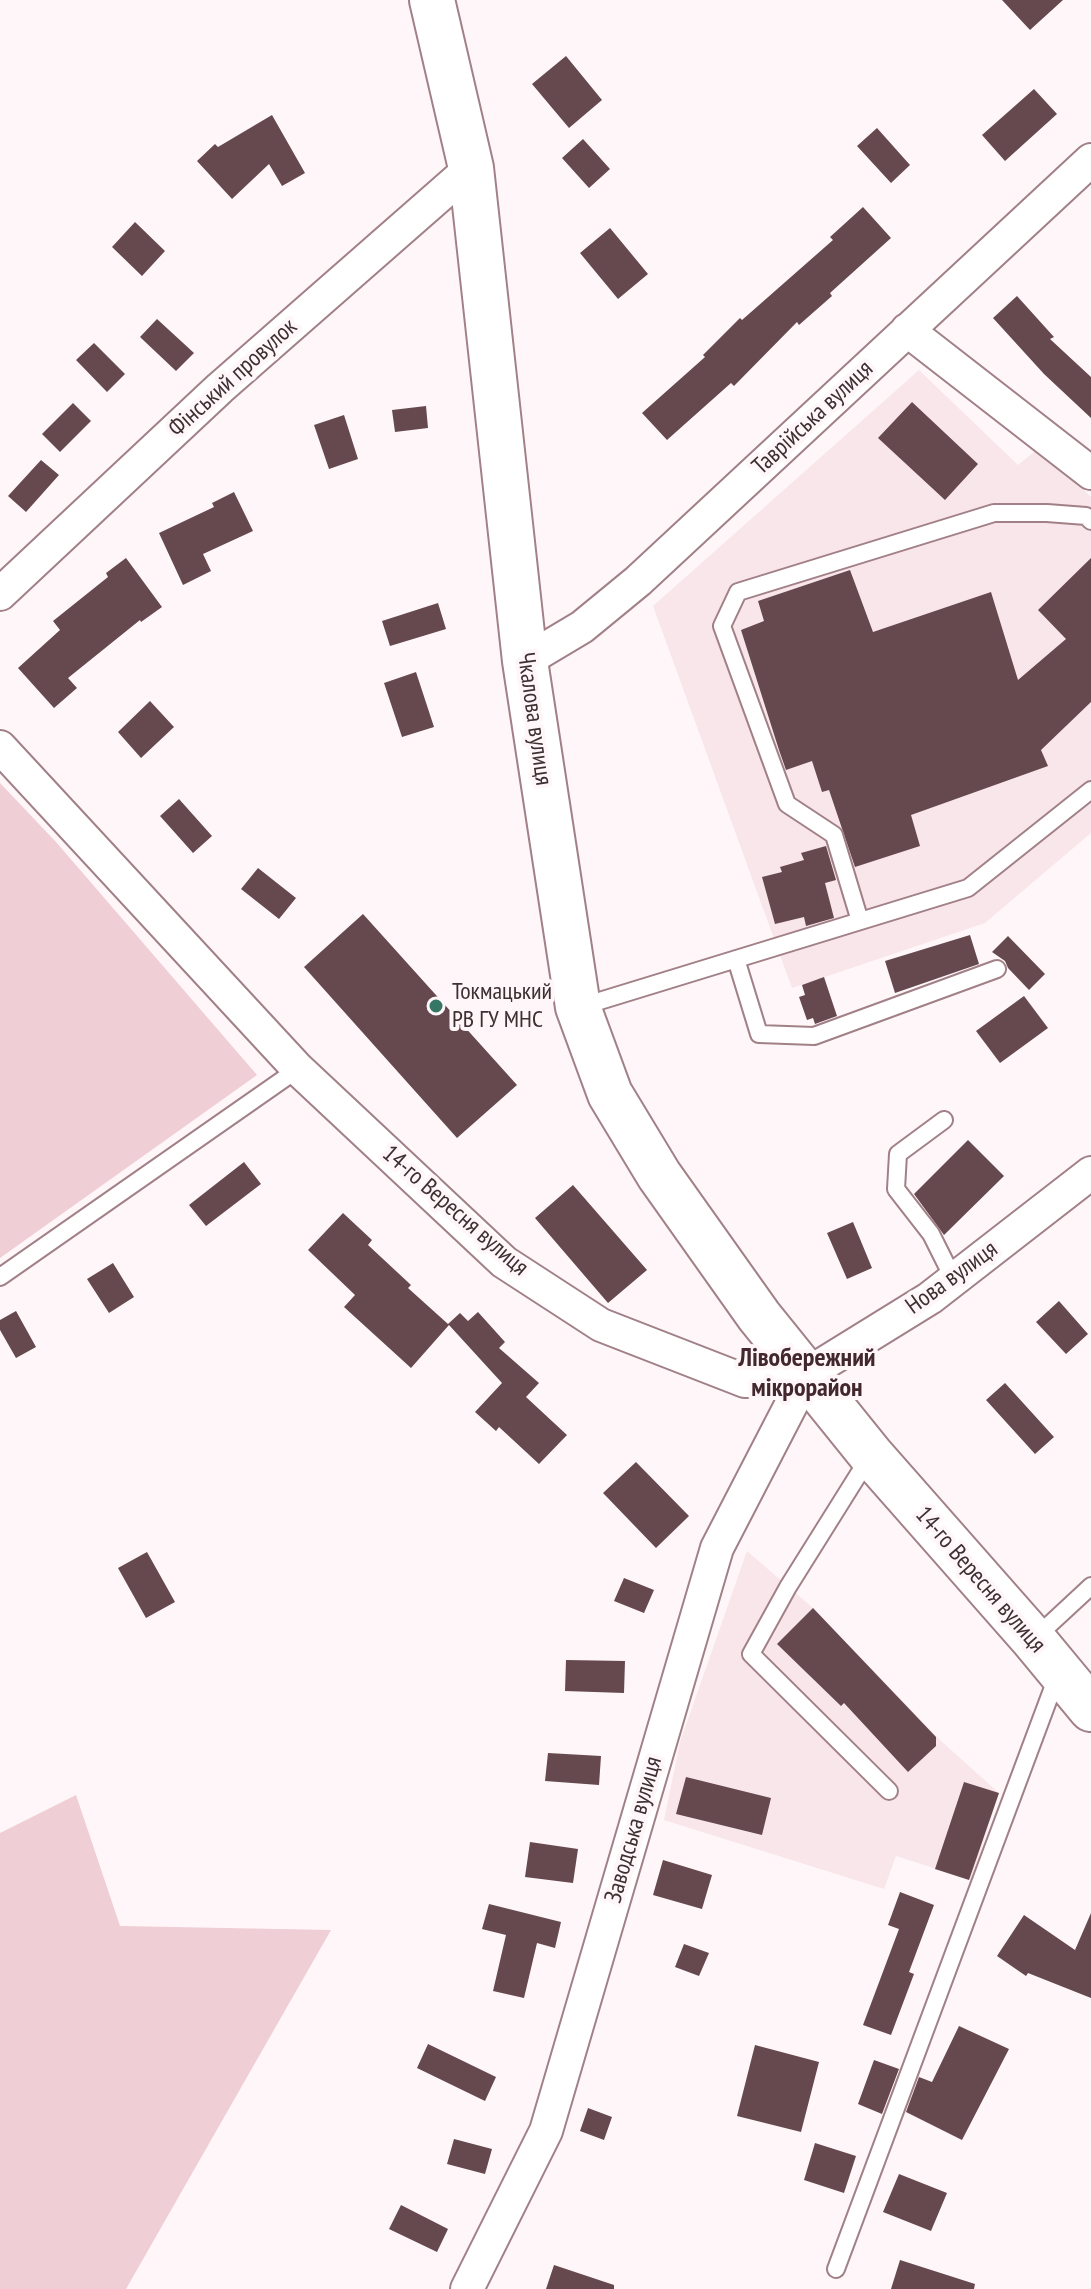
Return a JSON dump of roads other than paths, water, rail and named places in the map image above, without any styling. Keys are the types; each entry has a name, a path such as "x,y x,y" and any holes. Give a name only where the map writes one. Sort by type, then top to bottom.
{"main road":[{"name":"Чкалова вулиця","path":"432,0 471,168 525,661 578,1007 610,1094 651,1162 759,1316 807,1374"},
{"name":"14-го Вересня вулиця","path":"807,1374 871,1455 1091,1709"}],"street":[{"name":"Таврійська вулиця","path":"525,661 582,627 638,581 1091,160"},
{"name":"Фінський провулок","path":"0,594 220,388 471,168"},
{"path":"907,330 1091,473"},
{"name":"14-го Вересня вулиця","path":"0,747 298,1069 504,1262 601,1325 745,1381 807,1374"},
{"name":"Нова вулиця","path":"807,1374 930,1298 1091,1173"},
{"name":"Заводська вулиця","path":"467,2289 546,2131 717,1548 807,1374"}],"lane":[{"path":"860,921 834,835 787,804 722,626 738,592 994,513 1086,516 1091,521"},
{"path":"578,1007 968,888 1091,790"},
{"path":"736,959 759,1034 814,1036 997,969"},
{"path":"0,1277 298,1069"},
{"path":"944,1120 898,1154 896,1189 931,1234 954,1280"},
{"path":"871,1455 788,1587 751,1654 889,1791"},
{"path":"836,2269 1046,1656 1091,1586"}],"place":[{"name":"Токмацький РВ ГУ МНС","path":"436,1006"}],"district":[{"name":"Лівобережний мікрорайон","path":"807,1374"}]}
